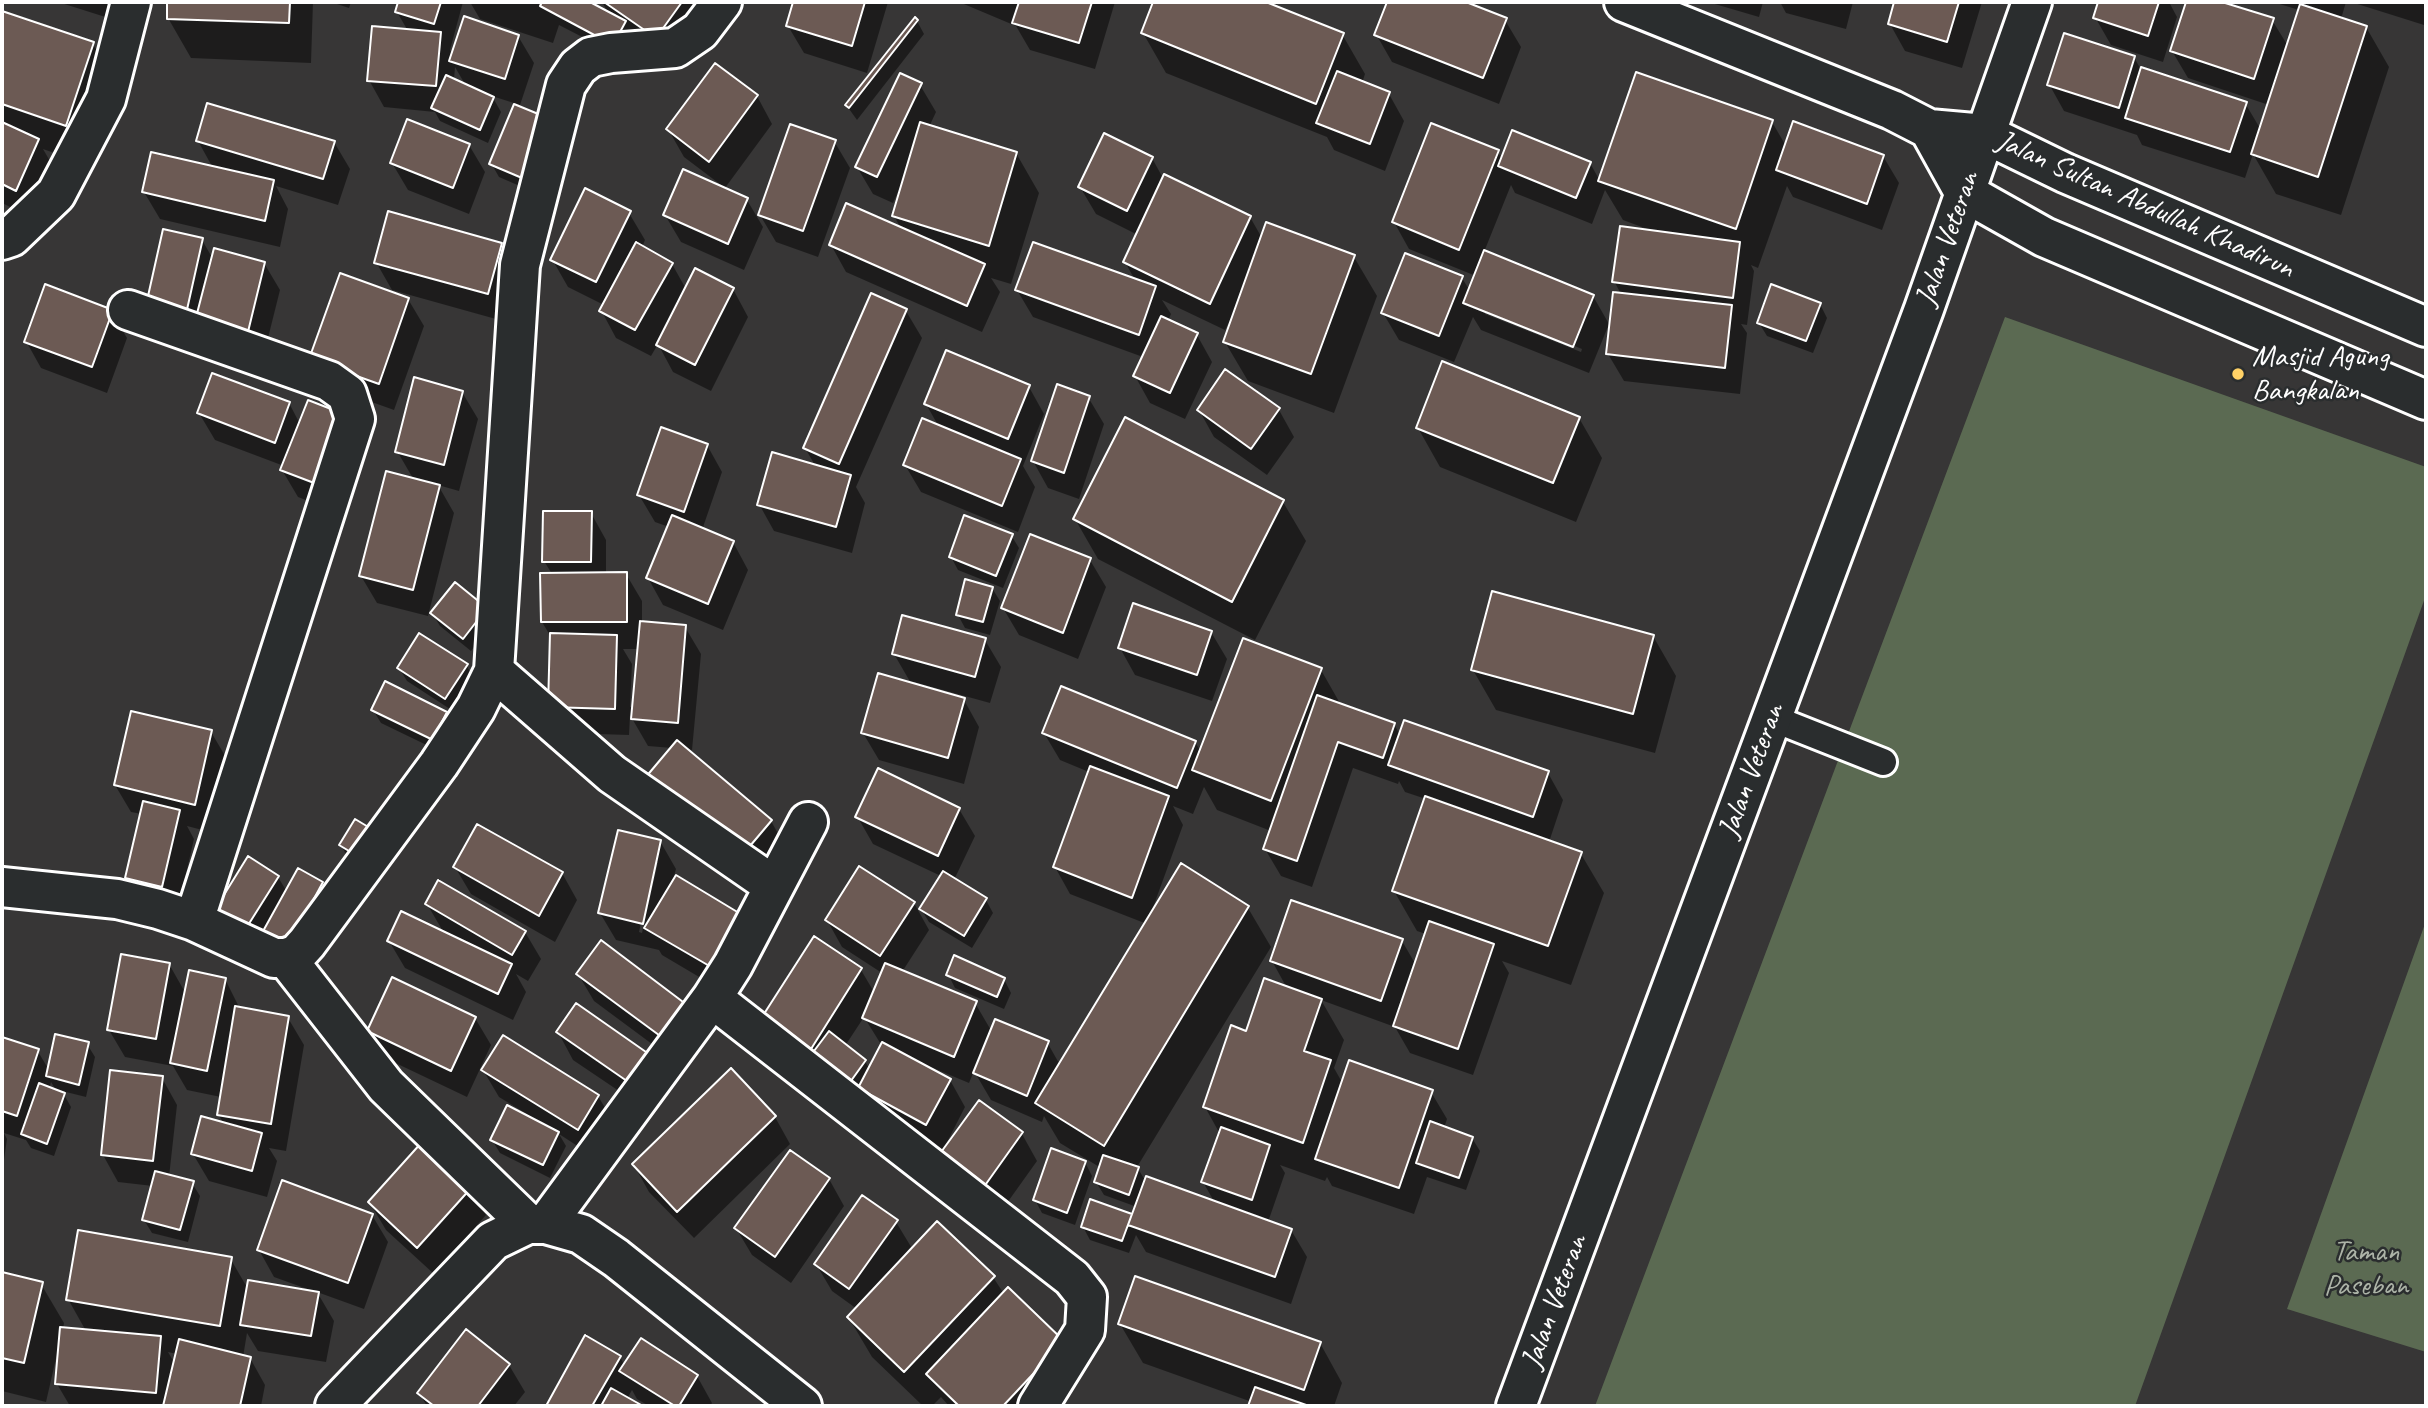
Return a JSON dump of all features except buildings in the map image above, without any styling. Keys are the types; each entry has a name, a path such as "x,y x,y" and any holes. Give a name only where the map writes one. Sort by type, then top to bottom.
{"street":[{"path":"2,240 11,237 56,194 106,99 131,2"},
{"path":"2,887 117,899 194,921 274,958 297,954 307,943 439,764 476,708 494,671 520,265 566,85 578,67 591,57 676,48 700,31 723,2"},
{"path":"1625,2 1892,110 1929,129"},
{"name":"Jalan Veteran","path":"1516,1406 1924,309 2032,2"},
{"name":"Jalan Sultan Abdullah Khadirun","path":"1929,129 1985,134 2065,173 2426,327"},
{"name":"Jalan Sultan Abdullah Khadirun","path":"1929,129 1964,192 2043,237 2426,400"},
{"path":"128,310 330,381 347,394 355,419 194,921"},
{"path":"494,671 612,774 774,886"},
{"path":"335,1406 493,1241 537,1224 712,998 733,965 808,822"},
{"path":"286,958 386,1086 537,1224 581,1234 616,1258 802,1406"},
{"path":"712,998 1072,1278 1087,1297 1085,1329 1038,1406"}],"lane":[{"path":"1772,718 1883,762"}],"green space":[{"path":"2005,317 2426,467 2426,595 2135,1406 1595,1406"},
{"name":"Taman Paseban","path":"2426,921 2426,1352 2287,1309"}],"place":[{"name":"Masjid Agung Bangkalan","path":"2238,374"}]}
